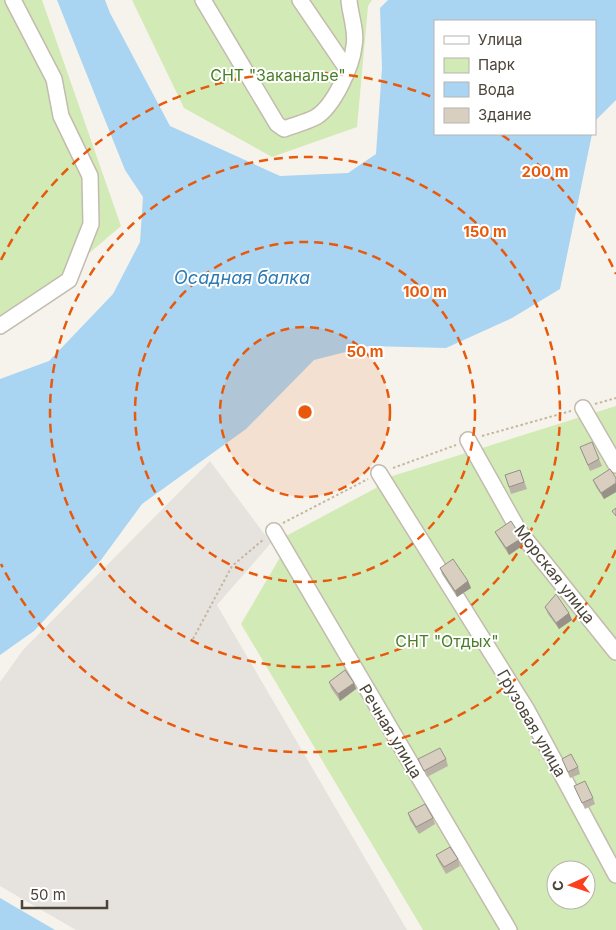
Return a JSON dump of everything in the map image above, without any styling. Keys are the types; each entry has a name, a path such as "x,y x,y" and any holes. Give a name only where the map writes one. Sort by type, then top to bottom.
{"street":[{"path":"0,326 69,280 91,224 90,176 61,116 54,79 14,0"},
{"path":"203,0 277,124 284,129 315,118 325,110 347,69 355,45 349,0"},
{"path":"300,0 347,69"},
{"path":"583,408 616,465"},
{"name":"Морская улица","path":"468,440 519,530 616,652"},
{"name":"Грузовая улица","path":"379,473 527,710 616,875"},
{"name":"Речная улица","path":"274,531 509,930"}],"shaded area":[{"path":"210,461 271,543 217,605 407,930 76,930 0,886 0,682 23,650"}],"green space":[{"path":"0,0 42,0 121,226 0,329"},
{"name":"СНТ \"Заканалье\"","path":"132,0 372,0 368,6 357,127 272,157 184,108"},
{"name":"СНТ \"Отдых\"","path":"616,406 616,930 423,930 241,624 282,554 286,536 376,488 386,478"}],"water":[{"name":"Осадная балка","path":"57,0 105,0 110,13 170,126 280,176 348,173 376,154 382,68 380,8 388,0 616,0 616,100 596,120 596,20 434,20 434,135 592,135 560,289 512,318 446,348 369,346 314,360 246,429 142,504 101,560 34,631 0,655 0,379 49,361 113,294 140,242 143,197 125,170"},
{"path":"0,898 55,930 0,930"}],"building":[{"path":"592,442 599,459 588,465 580,447"},
{"path":"610,469 616,478 616,483 601,493 593,480"},
{"path":"520,470 524,482 509,487 505,475"},
{"path":"616,508 616,516 612,511"},
{"path":"511,521 522,538 506,548 495,532"},
{"path":"453,559 468,581 455,591 440,568"},
{"path":"556,594 569,613 556,623 545,607"},
{"path":"345,670 354,683 338,694 329,682"},
{"path":"440,748 446,759 424,771 418,759"},
{"path":"571,754 578,767 568,772 562,759"},
{"path":"585,781 593,798 582,803 574,786"},
{"path":"425,804 433,818 416,827 408,813"},
{"path":"450,847 458,859 444,867 436,855"}]}
